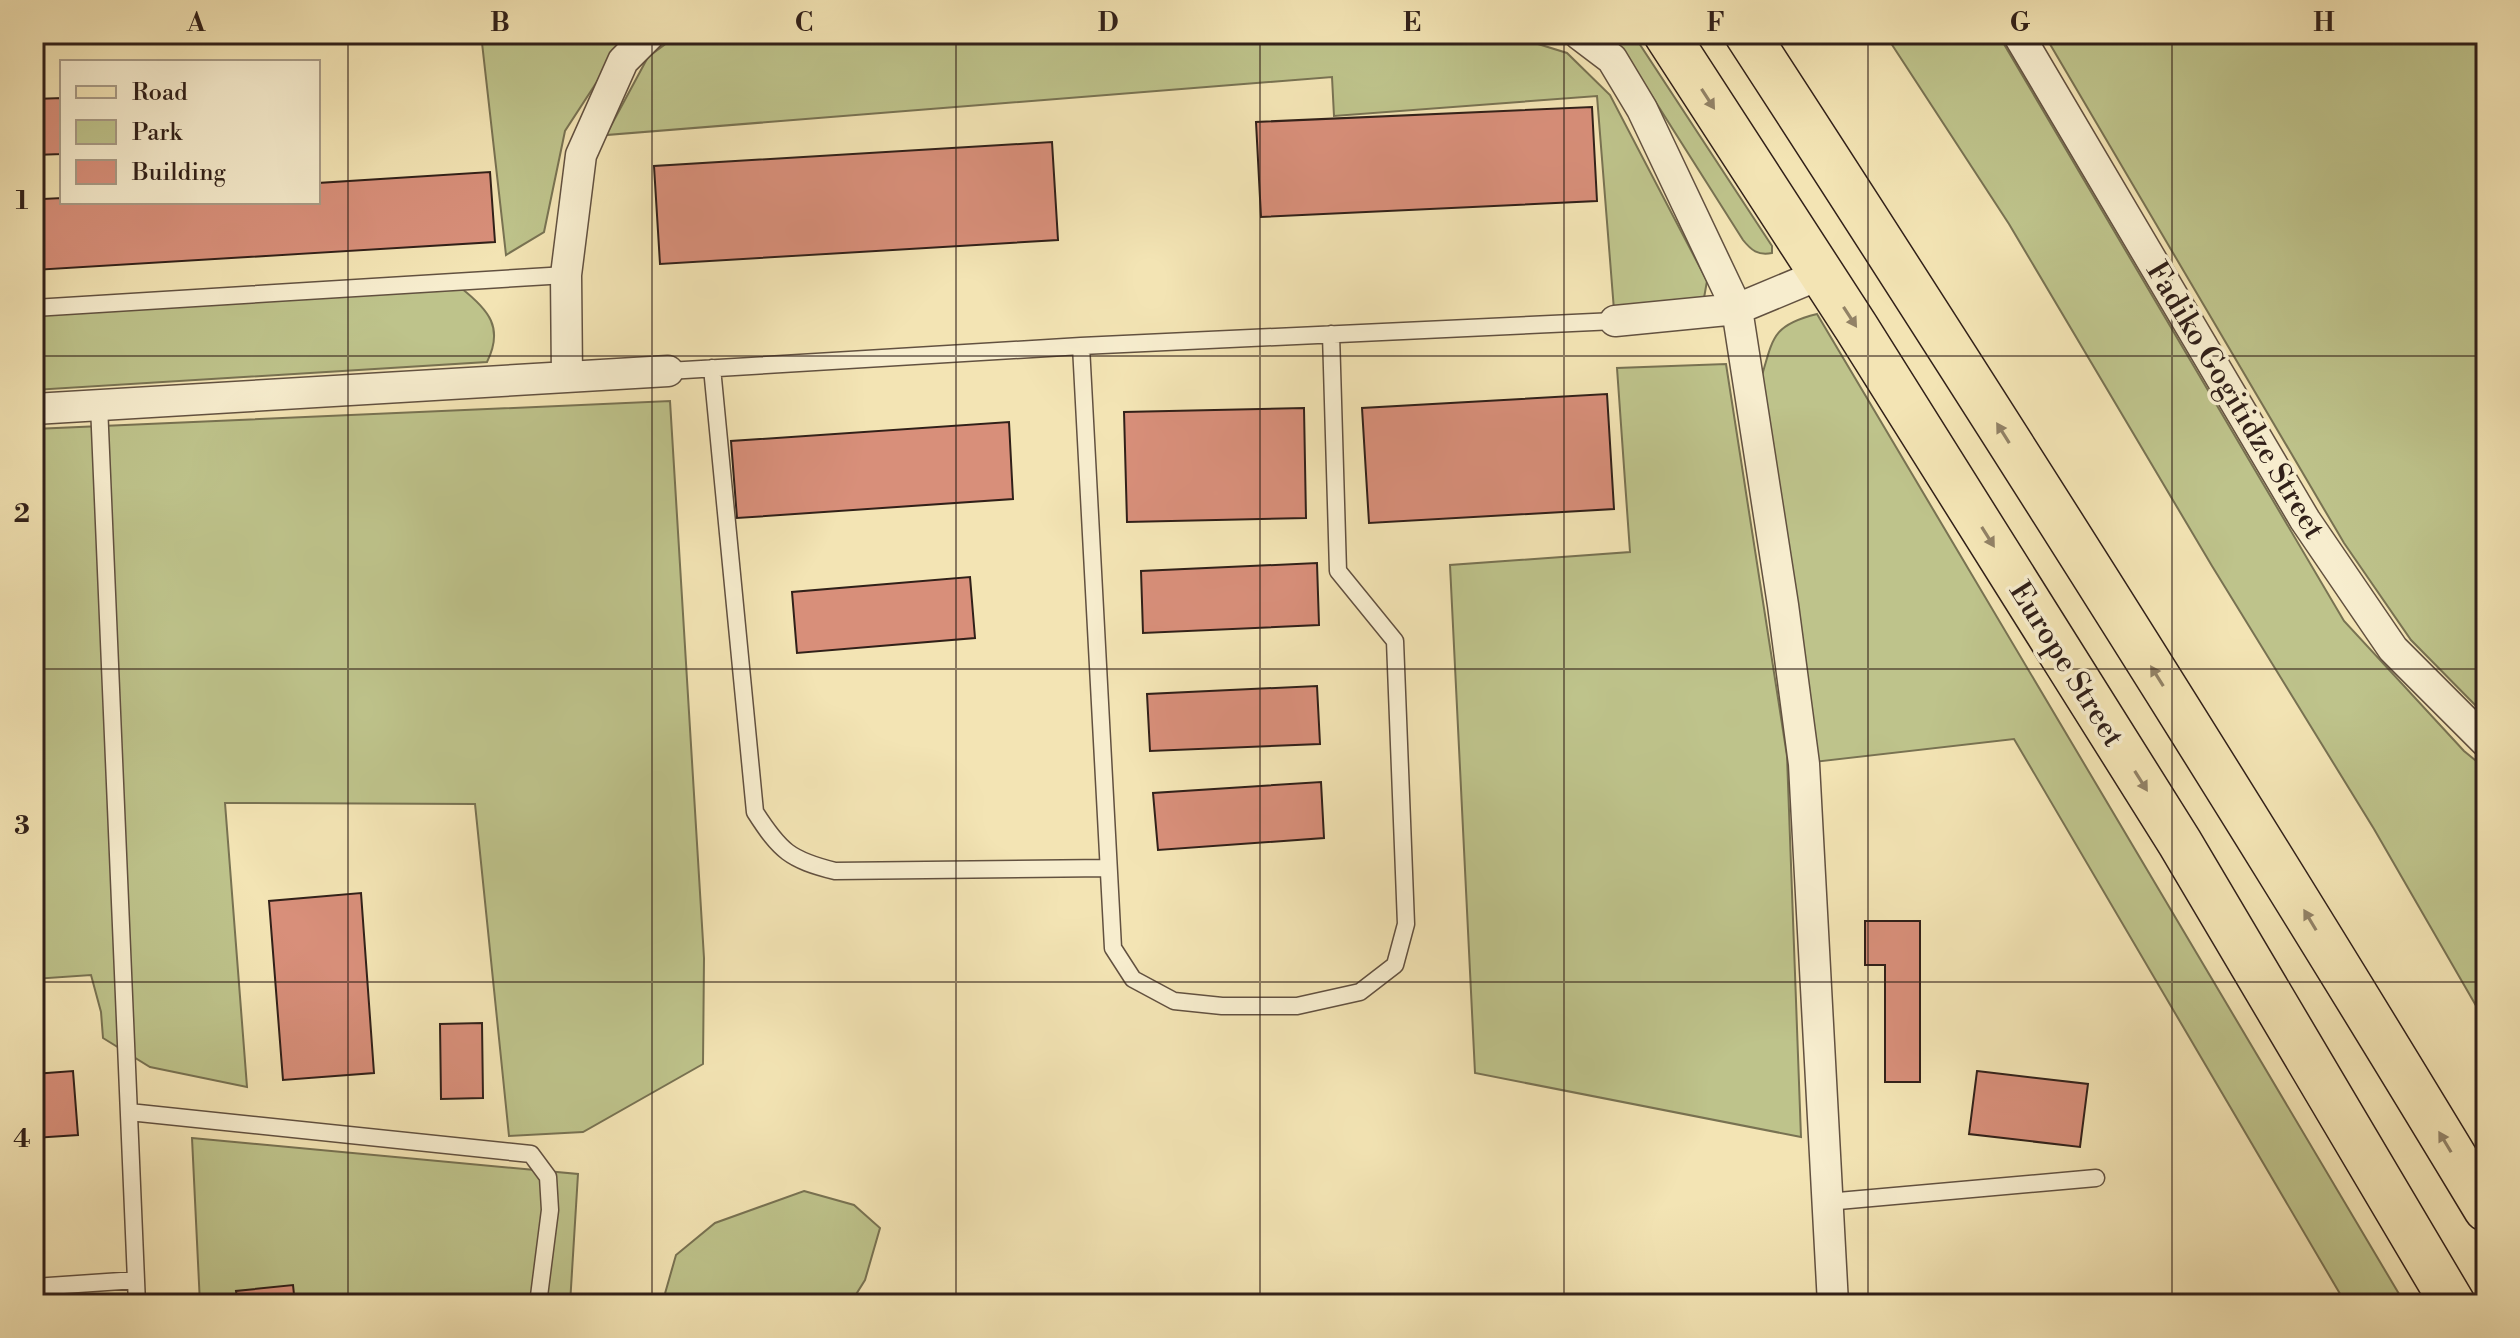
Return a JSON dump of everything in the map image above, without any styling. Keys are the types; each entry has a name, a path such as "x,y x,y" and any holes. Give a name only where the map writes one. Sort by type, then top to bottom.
{"main road":[{"name":"Europe Street","path":"1666,34 2180,843 2453,1304"},
{"path":"1747,34 2254,829 2486,1209"}],"street":[{"path":"567,377 566,275 581,155 623,61 650,34"},
{"path":"1579,34 1612,59 1642,109 1737,309 1804,764 1833,1304"},
{"name":"Fadiko Gogitidze Street","path":"2018,34 2305,520 2393,649 2486,742"},
{"path":"1615,321 1737,309 1821,274"},
{"path":"34,409 668,371"}],"lane":[{"path":"34,308 566,275"},
{"path":"668,371 1081,346 1615,321"},
{"path":"1081,346 1113,948 1133,979 1174,1001 1222,1006 1297,1006 1360,992 1395,965 1406,924 1395,641 1338,571 1331,334"},
{"path":"712,368 755,812 771,838 800,862 835,871 1108,868"},
{"path":"99,405 137,1304"},
{"path":"129,1112 531,1154 548,1177 550,1210 538,1304"},
{"path":"1827,1202 2096,1178"},
{"path":"34,1287 136,1280"}],"green space":[{"path":"481,34 628,34 565,131 544,232 506,255"},
{"path":"679,34 1352,34 1377,44 1436,34 1506,34 1567,53 1610,95 1707,281 1704,298 1614,310 1597,96 1334,116 1332,77 606,135 648,57"},
{"path":"1606,34 1633,34 1772,246 1772,253 1755,251 1743,240 1622,49"},
{"path":"1885,34 1998,34 2344,621 2464,751 2486,769 2486,1023 2374,829 2212,566 2009,224"},
{"path":"2044,34 2486,34 2486,716 2411,640 2344,543"},
{"path":"461,288 491,320 494,339 487,362 34,390 34,315"},
{"path":"1817,314 2405,1304 2346,1304 2014,739 1814,762 1761,379 1777,335 1791,323"},
{"path":"1726,364 1787,756 1801,1137 1475,1073 1450,565 1630,552 1617,368"},
{"path":"670,401 704,958 703,1064 583,1132 509,1136 475,804 225,803 247,1087 150,1067 103,1038 101,1012 91,975 34,979 34,429"},
{"path":"192,1138 578,1174 570,1304 200,1304"},
{"path":"804,1191 854,1205 880,1228 865,1280 850,1304 662,1304 676,1255 715,1223"}],"building":[{"path":"60,98 60,154 34,155 34,99"},
{"path":"1592,107 1597,201 1261,217 1256,122"},
{"path":"1052,142 1058,240 660,264 654,166"},
{"path":"490,172 495,242 34,270 34,176 41,175 43,199 60,198 60,204 320,204 320,183"},
{"path":"1607,394 1614,509 1369,523 1362,408"},
{"path":"1304,408 1306,518 1127,522 1124,412"},
{"path":"1009,422 1013,499 737,518 731,441"},
{"path":"1317,563 1319,625 1143,633 1141,571"},
{"path":"970,577 975,638 797,653 792,592"},
{"path":"1317,686 1320,744 1150,751 1147,694"},
{"path":"1321,782 1324,838 1158,850 1153,793"},
{"path":"361,893 374,1073 283,1080 269,901"},
{"path":"1865,921 1920,921 1920,1082 1885,1082 1885,965 1865,965"},
{"path":"482,1023 483,1098 441,1099 440,1024"},
{"path":"73,1071 78,1135 34,1138 34,1074"},
{"path":"1977,1071 2088,1084 2080,1147 1969,1134"},
{"path":"293,1285 295,1304 238,1304 236,1291"}]}
